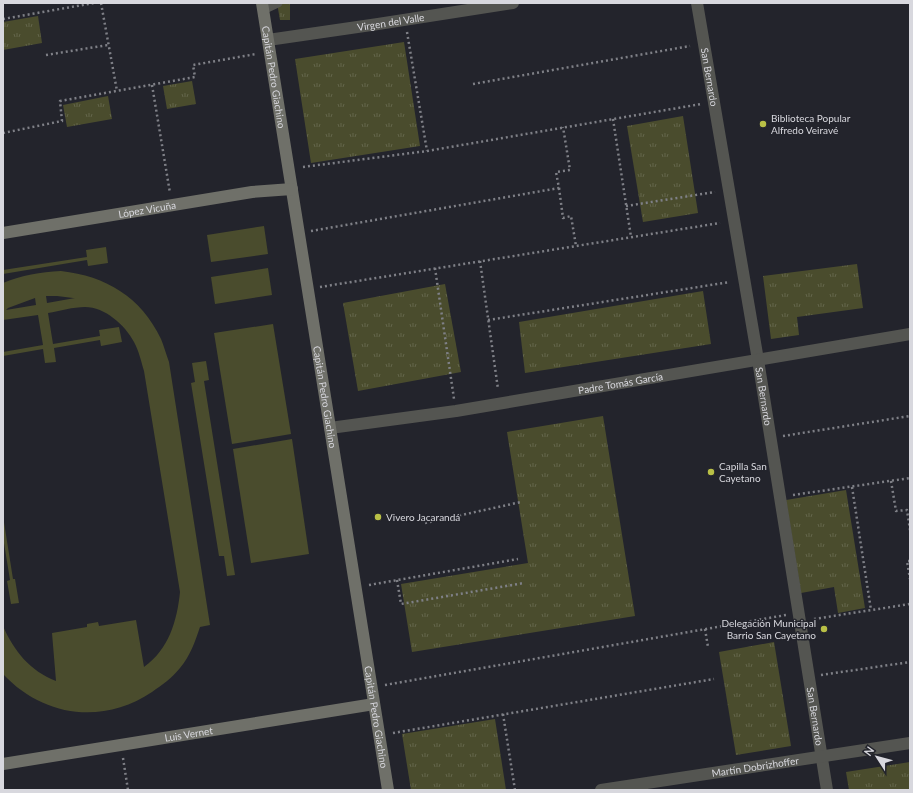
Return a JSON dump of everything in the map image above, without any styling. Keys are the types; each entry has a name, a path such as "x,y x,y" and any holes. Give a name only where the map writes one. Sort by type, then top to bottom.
{"street":[{"name":"Virgen del Valle","path":"268,40 512,3"},
{"name":"San Bernardo","path":"697,3 771,438 827,790"},
{"name":"Capitán Pedro Giachino","path":"263,6 388,790"},
{"name":"López Vicuña","path":"3,234 252,192 292,189"},
{"name":"Padre Tomás García","path":"330,428 500,404 910,334"},
{"name":"Luis Vernet","path":"3,764 374,704"},
{"name":"Martín Dobrizhoffer","path":"601,790 910,743"}],"lane":[{"path":"263,6 278,3"}],"path":[{"path":"3,19 94,3"},
{"path":"101,3 117,91"},
{"path":"405,20 427,151"},
{"path":"473,84 679,49 704,43"},
{"path":"46,55 108,45"},
{"path":"3,133 62,121 60,101 195,78 193,64 270,52"},
{"path":"152,85 172,205"},
{"path":"289,169 427,151 714,102"},
{"path":"613,119 631,237"},
{"path":"563,127 570,170 556,172 563,218 571,216 576,246"},
{"path":"299,233 559,188"},
{"path":"626,206 729,189"},
{"path":"308,288 734,220"},
{"path":"480,261 500,404"},
{"path":"435,268 456,411"},
{"path":"488,320 744,280"},
{"path":"771,438 910,416"},
{"path":"780,497 910,478"},
{"path":"891,481 896,512 907,510 910,530"},
{"path":"852,486 871,610"},
{"path":"426,523 521,502"},
{"path":"356,587 518,559"},
{"path":"910,561 907,562 910,579"},
{"path":"397,580 401,604 524,583"},
{"path":"371,688 705,629 799,617 871,610 910,604"},
{"path":"705,629 708,647"},
{"path":"809,677 910,662"},
{"path":"379,735 714,679"},
{"path":"503,714 515,790"},
{"path":"120,746 128,790"}],"green space":[{"path":"277,3 296,3 290,4 290,20 280,20"},
{"path":"38,16 42,43 3,50 3,22"},
{"path":"404,42 420,146 311,163 295,59"},
{"path":"192,81 196,104 167,109 163,86"},
{"path":"108,96 112,119 67,127 63,105"},
{"path":"683,116 698,213 643,222 627,126"},
{"path":"264,226 268,254 211,262 207,235"},
{"path":"106,247 108,263 88,266 87,260 3,274 3,270 87,257 86,250"},
{"path":"857,264 863,308 797,317 799,335 771,339 763,276"},
{"path":"268,268 272,295 215,304 211,277"},
{"path":"61,271 93,278 120,291 143,311 153,324 161,339 169,362 210,625 200,627 187,659 177,672 163,684 152,692 133,702 114,709 94,712 74,712 36,700 3,674 3,626 12,644 24,659 38,672 56,681 52,633 87,627 87,624 98,622 99,626 136,620 144,667 153,660 166,643 174,624 180,592 144,371 134,342 125,329 114,318 100,310 92,308 71,308 48,313 53,344 100,336 99,330 119,327 122,342 101,346 100,340 54,348 56,362 45,363 43,349 3,356 3,352 43,345 38,315 3,320 3,283 38,273","holes":["46,296 73,298 75,298 47,303","35,298 36,305 6,310 8,308"]},
{"path":"445,284 461,372 358,391 343,303"},
{"path":"703,291 711,344 525,373 519,322"},
{"path":"273,324 291,434 232,444 214,333"},
{"path":"206,361 209,380 204,381 235,575 227,576 224,556 219,556 191,383 195,382 192,363"},
{"path":"603,416 635,616 412,652 401,584 528,563 507,432"},
{"path":"292,439 309,554 251,563 233,449"},
{"path":"846,490 865,608 838,613 834,587 801,593 786,500"},
{"path":"3,516 13,579 15,579 19,603 11,604 7,581 10,580 3,537"},
{"path":"774,642 791,746 736,755 719,652"},
{"path":"495,719 506,790 411,790 402,734"},
{"path":"910,762 910,790 849,790 846,772"}],"place":[{"name":"Biblioteca Popular Alfredo Veiravé","path":"763,124"},
{"name":"Capilla San Cayetano","path":"711,472"},
{"name":"Vivero Jacarandá","path":"378,517"},
{"name":"Delegación Municipal Barrio San Cayetano","path":"824,629"}]}
